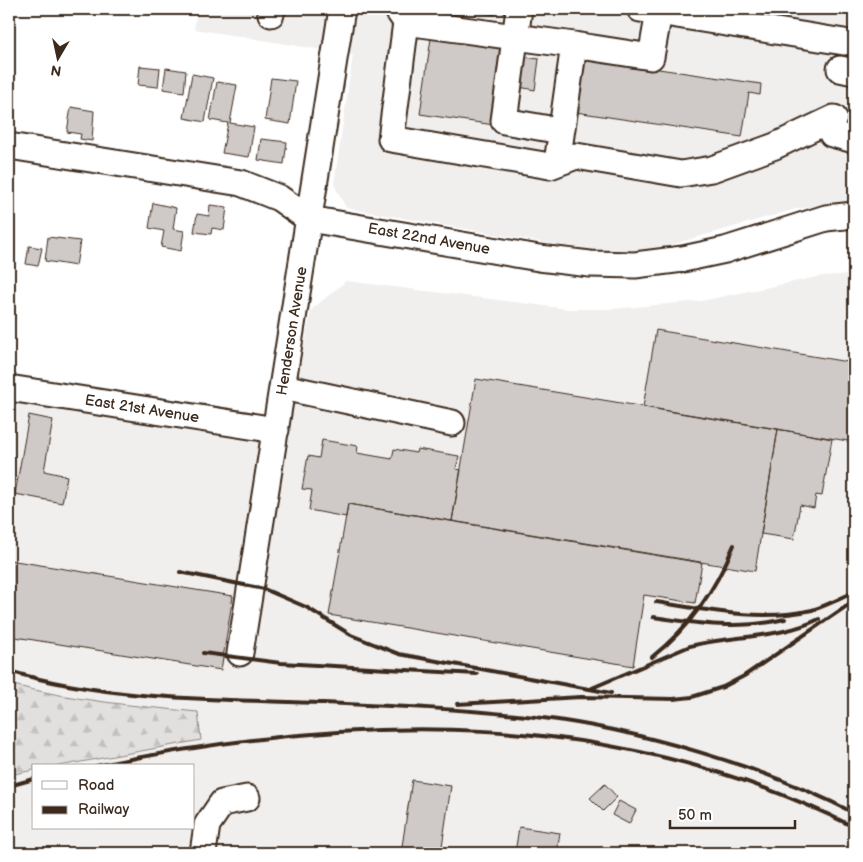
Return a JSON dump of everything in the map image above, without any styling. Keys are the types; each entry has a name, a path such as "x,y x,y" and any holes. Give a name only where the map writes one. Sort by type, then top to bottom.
{"street":[{"name":"Henderson Avenue","path":"240,653 342,9"},
{"path":"519,9 504,121 562,131"},
{"path":"840,131 775,146 712,170 681,174 576,156 550,166 391,139 402,16 515,37 651,57 650,10 747,18 844,42"},
{"path":"557,163 574,45"},
{"name":"East 22nd Avenue","path":"9,146 241,183 279,198 309,219 539,258 590,264 635,265 683,260 725,250 826,218 854,215"},
{"path":"283,387 452,424"},
{"name":"East 21st Avenue","path":"9,388 276,430"},
{"path":"203,853 207,825 222,803 247,798"}],"shaded area":[{"path":"197,9 854,9 854,201 796,209 649,251 604,253 346,208 334,184 353,55 194,29"},
{"path":"854,274 854,853 9,853 9,401 286,444 311,310 346,281 569,309 612,309 701,301 822,276"}],"green space":[{"path":"9,684 32,690 126,705 198,712 201,740 70,764 32,764 32,770 9,775"}],"building":[{"path":"456,9 496,9 495,15"},
{"path":"431,38 505,49 494,125 420,114"},
{"path":"524,57 539,59 535,90 519,87"},
{"path":"577,57 761,84 760,95 749,93 742,137 569,111"},
{"path":"140,66 160,68 158,87 138,85"},
{"path":"166,68 186,71 184,92 163,89"},
{"path":"192,74 213,78 205,122 184,118"},
{"path":"271,78 296,81 290,124 265,120"},
{"path":"217,82 237,85 230,123 254,127 249,157 222,153 228,123 210,120"},
{"path":"71,107 94,111 92,141 80,139 81,134 67,132"},
{"path":"261,139 287,142 284,164 258,160"},
{"path":"153,203 176,208 173,229 184,231 181,251 161,247 164,231 149,228"},
{"path":"210,205 227,207 224,230 212,228 211,234 194,232 197,214 209,216"},
{"path":"48,237 80,241 76,266 45,261"},
{"path":"29,246 42,248 38,266 26,264"},
{"path":"656,330 854,363 854,442 643,407"},
{"path":"476,379 778,429 755,571 452,521"},
{"path":"29,415 53,420 44,471 67,476 62,503 15,494"},
{"path":"778,429 832,439 822,496 816,495 814,508 800,505 794,539 761,534"},
{"path":"322,440 358,446 357,453 392,459 394,449 416,453 417,449 459,456 456,469 461,470 452,521 348,504 346,517 309,510 312,490 302,489 308,456 319,458"},
{"path":"348,504 702,563 695,603 644,595 633,666 329,615"},
{"path":"9,560 233,596 221,670 9,636"},
{"path":"412,780 451,786 441,853 401,853"},
{"path":"605,784 617,797 603,811 590,798"},
{"path":"619,801 636,810 629,824 612,815"},
{"path":"519,827 560,833 557,853 515,853"}],"railway":[{"path":"652,657 679,633 690,620 719,577 734,545"},
{"path":"180,572 264,589 306,607 351,635 399,654 611,693"},
{"path":"656,602 734,614 773,615 812,610 854,592"},
{"path":"457,704 581,697 673,699 692,697 723,687 744,676 854,601"},
{"path":"653,617 719,625 752,624 785,619"},
{"path":"592,688 690,646 788,630 819,619"},
{"path":"203,653 281,663 477,674"},
{"path":"9,671 47,681 86,688 165,697 456,710 509,714 574,723 657,740 740,765 780,780 854,813"},
{"path":"107,764 193,748 290,736 386,730 482,731 577,740 670,759 763,787 854,827"},
{"path":"9,786 32,780"}]}
